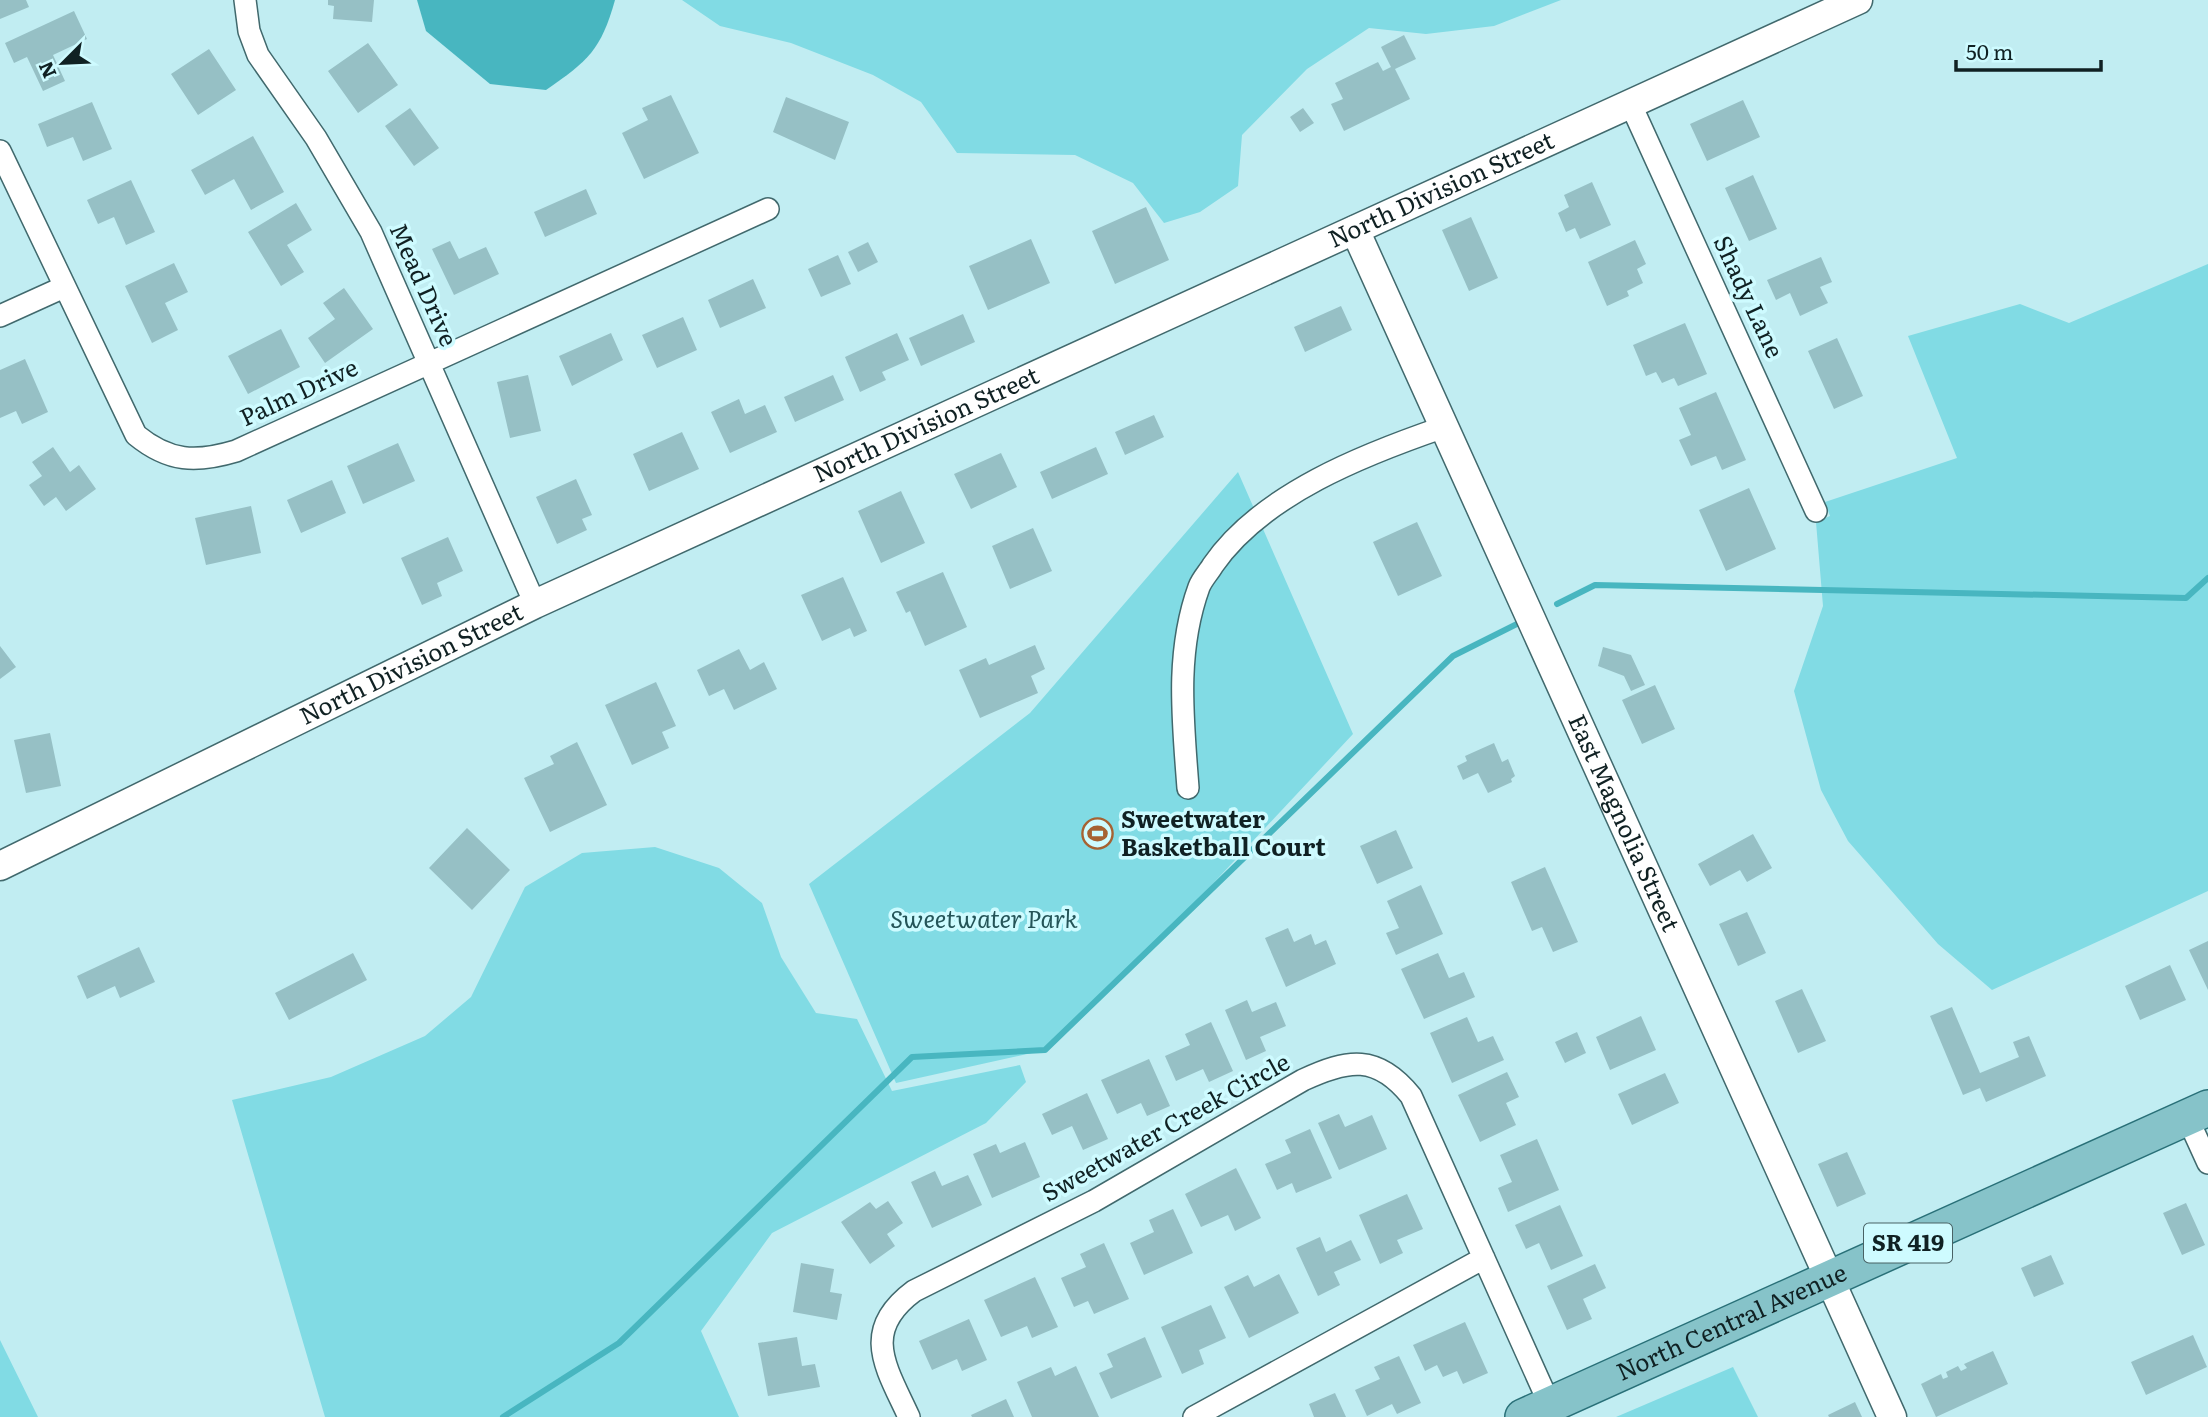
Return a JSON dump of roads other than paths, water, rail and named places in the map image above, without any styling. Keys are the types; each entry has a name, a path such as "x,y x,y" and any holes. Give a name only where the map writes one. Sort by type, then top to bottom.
{"main road":[{"name":"North Central Avenue","path":"1536,1410 2197,1112"}],"street":[{"name":"Mead Drive","path":"245,0 249,31 258,55 316,138 371,232 536,604"},
{"name":"North Division Street","path":"0,866 536,604 1858,0"},
{"name":"Shady Lane","path":"1631,104 1816,511"},
{"name":"Palm Drive","path":"0,151 136,435 154,450 176,457 206,460 236,451 768,209"},
{"name":"East Magnolia Street","path":"1355,230 1827,1280 1892,1417"},
{"path":"0,316 64,287"},
{"path":"1188,788 1180,673 1199,585 1228,543 1285,499 1330,474 1386,447 1444,427"},
{"name":"Sweetwater Creek Circle","path":"909,1417 881,1347 884,1322 895,1305 914,1291 1094,1201 1329,1068 1352,1063 1376,1066 1396,1077 1411,1096 1484,1258 1536,1410"},
{"path":"2197,1112 2208,1163"},
{"path":"1194,1417 1484,1258"}],"waterway":[{"path":"1557,604 1595,585 2186,598 2208,578"},
{"path":"503,1417 619,1343 912,1057 1045,1050 1453,656 1525,620"}],"place":[{"name":"Sweetwater Basketball Court","path":"1098,834"}],"park label":[{"name":"Sweetwater Park","path":"984,920"}]}
